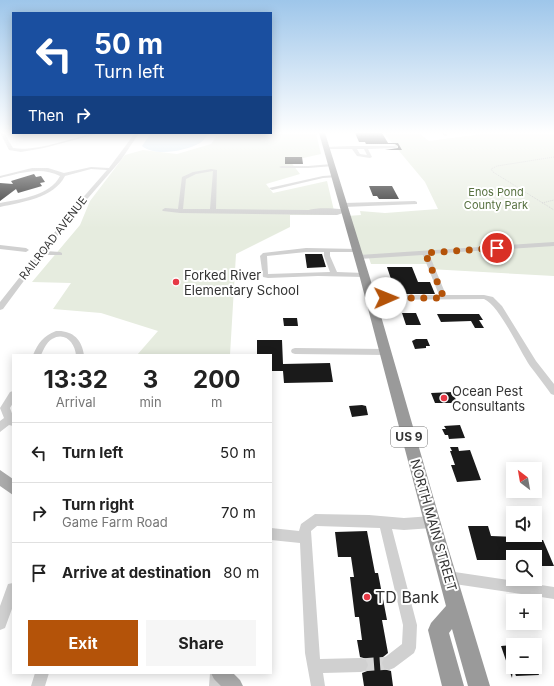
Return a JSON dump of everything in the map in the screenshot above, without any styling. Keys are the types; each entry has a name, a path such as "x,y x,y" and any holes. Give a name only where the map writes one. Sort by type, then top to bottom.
{"highway":[{"name":"NORTH MAIN STREET","path":"332,165 336,176 343,209 371,298 432,522 479,686"},
{"path":"453,686 438,630 457,609"}],"main road":[{"path":"0,477 12,487"},
{"path":"221,674 234,686"}],"street":[{"name":"RAILROAD AVENUE","path":"0,307 40,253 114,165"},
{"path":"281,167 332,165"},
{"path":"0,177 33,169 47,168 56,170 63,175"},
{"path":"0,205 44,192 58,185 63,175 91,168 111,169"},
{"path":"180,211 184,178 207,170 215,170 214,211"},
{"path":"272,188 324,177 336,176"},
{"path":"165,210 310,212 314,210 337,210 415,203"},
{"path":"364,275 334,274 268,276 265,274 263,256 265,254 327,250 358,253 425,253 554,244"},
{"path":"0,247 26,250"},
{"path":"327,250 327,256 334,274"},
{"path":"40,253 60,254"},
{"path":"425,253 444,298"},
{"path":"371,298 484,297 490,299 499,308 533,363 554,391"},
{"path":"38,354 45,341 60,335 68,335 78,342 80,354"},
{"path":"295,351 386,352"},
{"path":"0,427 11,420 5,408 12,397"},
{"path":"318,686 312,646 305,528 315,520 404,524 432,522"},
{"path":"386,523 410,624 409,648 389,663"},
{"path":"272,534 306,538"},
{"path":"448,577 554,593"},
{"path":"0,623 12,592"},
{"path":"315,666 361,665"},
{"path":"38,686 42,674"},
{"path":"216,686 217,674"}],"path":[{"path":"503,165 491,169 493,172 554,210"},
{"path":"542,203 554,200"}],"green space":[{"path":"117,165 293,165 300,174 266,184 273,193 327,181 335,215 290,215 290,227 236,254 230,354 138,354 158,331 101,313 53,309 71,283 32,282 80,225 90,201"},
{"name":"Enos Pond County Park","path":"411,165 554,165 554,276 429,269 427,264 371,264 369,258 359,257 347,216 361,215 360,211 385,213 438,209 425,182"}],"building":[{"path":"34,174 36,177 41,176 45,182 40,183 42,186 18,193 16,189 0,201 0,183 13,184 11,181"},
{"path":"369,186 392,186 399,199 379,199 377,196 373,196"},
{"path":"305,254 322,254 326,267 307,268"},
{"path":"387,267 412,267 418,282 430,282 435,294 396,294"},
{"path":"402,313 416,313 421,325 406,325"},
{"path":"437,314 479,314 483,320 479,320 484,328 475,328 471,321 441,322"},
{"path":"283,318 297,318 298,326 284,326"},
{"path":"416,339 427,339 430,346 415,349 412,341"},
{"path":"257,340 282,340 283,364 330,363 333,382 284,383 283,371 272,371 272,354 257,354"},
{"name":"Ocean Pest Consultants","path":"453,392 457,403 435,403 431,393"},
{"path":"349,406 366,406 368,415 352,417"},
{"path":"460,425 465,438 449,439 448,435 445,435 442,429 446,429 444,426"},
{"path":"450,447 458,447 459,451 470,450 481,480 457,482 451,465 455,465"},
{"path":"468,526 488,526 491,536 506,537 506,542 542,542 543,540 554,566 542,566 542,550 506,550 506,560 477,560"},
{"name":"TD Bank","path":"367,531 375,573 378,573 387,620 382,620 388,653 383,657 381,664 383,669 391,671 393,686 364,686 362,673 367,671 369,664 367,659 360,657 357,640 362,640 359,617 355,617 350,577 354,577 351,557 338,557 335,532"},
{"path":"501,646 506,646 506,661"},
{"path":"515,674 539,675 516,676"}],"tunnel":[{"path":"361,665 389,663"}],"place":[{"name":"Forked River Elementary School","path":"176,282"},
{"name":"Ocean Pest Consultants","path":"444,398"},
{"name":"TD Bank","path":"367,597"}],"route":[{"path":"386,298 444,298 425,253 497,248"}]}
